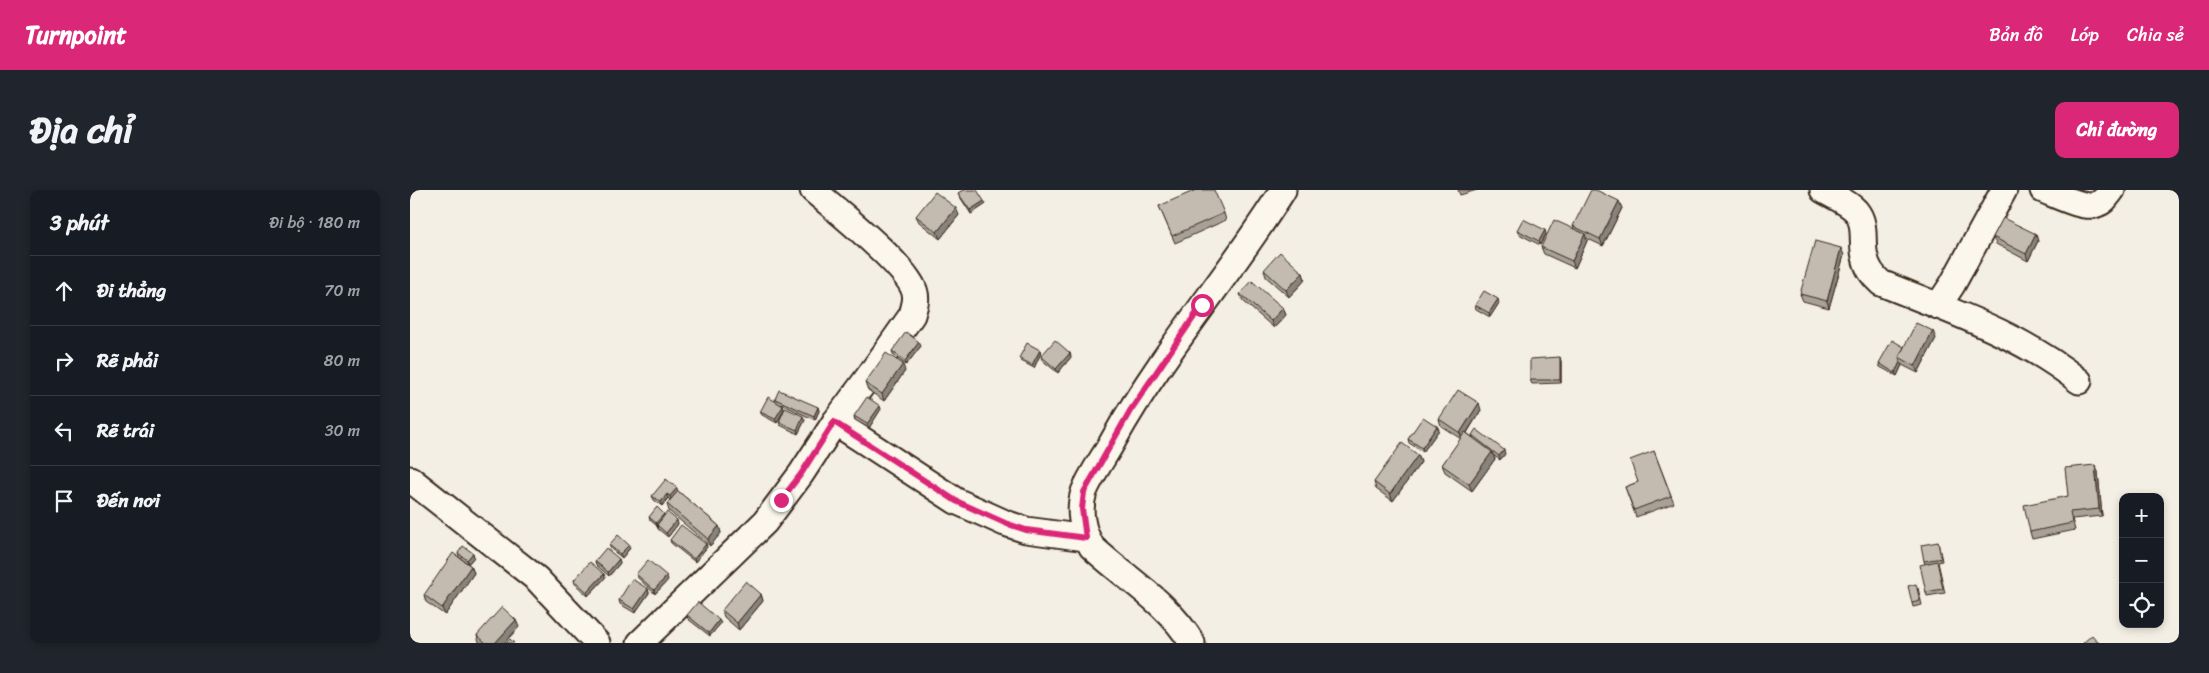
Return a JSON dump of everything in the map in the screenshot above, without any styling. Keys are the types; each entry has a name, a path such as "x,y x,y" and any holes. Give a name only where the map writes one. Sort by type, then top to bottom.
{"street":[{"path":"640,643 764,522 801,474 834,422 912,315 916,304 915,292 908,276 813,190"},
{"path":"1192,643 1173,618 1105,559 1086,538 1082,515 1084,492 1130,411 1283,190"},
{"path":"1823,190 1856,210 1860,218 1864,256 1872,275 1881,283 1977,320 2054,361 2079,381"},
{"path":"1938,306 1952,285 2004,190"},
{"path":"2043,190 2082,205 2096,206 2104,201 2112,190"},
{"path":"834,422 956,501 1005,523 1026,530 1086,538"},
{"path":"410,479 537,579 597,643"}],"building":[{"path":"963,190 977,190 984,201 970,210 958,193"},
{"path":"1196,190 1214,190 1224,213 1172,236 1159,206"},
{"path":"1591,190 1596,190 1619,201 1600,239 1573,226"},
{"path":"935,192 956,208 937,232 916,216"},
{"path":"2003,218 2036,234 2026,254 1993,237"},
{"path":"1523,219 1545,230 1539,241 1517,230"},
{"path":"1554,220 1585,234 1572,261 1541,247"},
{"path":"1815,241 1841,248 1827,301 1800,294"},
{"path":"1280,252 1303,273 1286,290 1264,270"},
{"path":"1252,281 1283,308 1271,321 1240,294"},
{"path":"1484,291 1498,299 1489,313 1475,305"},
{"path":"1916,323 1933,331 1915,366 1899,357"},
{"path":"906,332 919,342 905,361 892,351"},
{"path":"1055,340 1070,353 1056,369 1041,356"},
{"path":"1892,340 1904,347 1895,373 1879,363"},
{"path":"1027,343 1040,350 1032,365 1019,358"},
{"path":"886,353 903,364 882,394 865,383"},
{"path":"1560,357 1560,380 1530,380 1530,359"},
{"path":"779,390 818,407 814,416 775,399"},
{"path":"1458,390 1479,403 1460,433 1439,419"},
{"path":"768,397 783,406 775,419 760,412"},
{"path":"867,397 880,406 867,424 854,416"},
{"path":"785,408 803,416 797,430 779,422"},
{"path":"1423,417 1437,426 1422,448 1408,439"},
{"path":"1476,429 1504,450 1499,456 1472,435"},
{"path":"1465,432 1492,452 1469,484 1442,465"},
{"path":"1402,443 1418,455 1390,494 1374,482"},
{"path":"1654,451 1671,496 1634,510 1625,487 1638,482 1630,460"},
{"path":"2095,465 2099,509 2070,512 2072,523 2030,532 2024,505 2068,496 2065,468"},
{"path":"666,479 677,488 670,496 667,494 661,502 652,496"},
{"path":"678,491 719,526 708,539 667,504"},
{"path":"657,507 664,514 656,523 649,517"},
{"path":"667,512 677,520 666,533 657,525"},
{"path":"681,525 706,544 694,559 670,540"},
{"path":"618,535 629,545 620,554 609,545"},
{"path":"1938,542 1941,558 1924,561 1921,545"},
{"path":"463,546 473,553 467,560 458,553"},
{"path":"606,548 619,559 608,572 595,561"},
{"path":"453,553 471,566 442,608 424,595"},
{"path":"648,560 667,576 654,590 636,574"},
{"path":"1937,561 1943,589 1926,592 1920,565"},
{"path":"590,562 604,574 587,592 574,580"},
{"path":"632,579 648,589 634,609 619,600"},
{"path":"746,581 761,594 737,623 722,610"},
{"path":"1916,584 1920,601 1912,603 1908,586"},
{"path":"698,602 719,620 709,633 687,615"},
{"path":"502,607 516,620 495,643 486,643 477,635"},
{"path":"2092,635 2099,643 2083,643"},
{"path":"510,639 514,643 506,643"}],"route":[{"path":"781,500 801,474 834,422 956,501 1005,523 1026,530 1086,538 1082,522 1084,492 1130,411 1202,305"}]}
